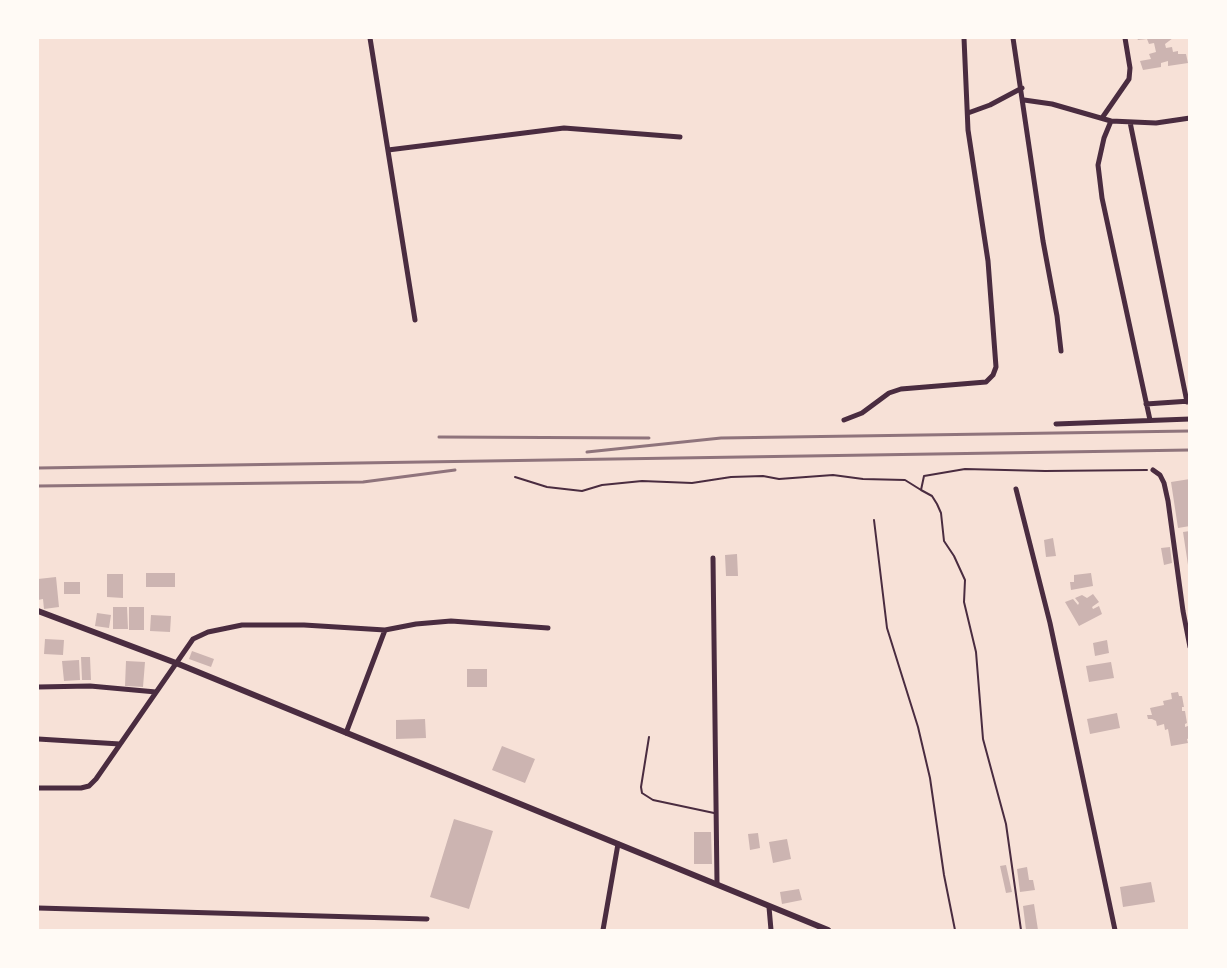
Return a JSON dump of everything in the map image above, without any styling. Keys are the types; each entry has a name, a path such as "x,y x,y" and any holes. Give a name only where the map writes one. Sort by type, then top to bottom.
{"street":[{"path":"370,38 415,320"},
{"path":"844,420 862,412 889,393 901,389 986,382 993,375 996,367 988,261 969,138 964,38"},
{"path":"1013,38 1060,351"},
{"path":"1102,117 1129,79 1130,68 1125,38"},
{"path":"968,113 990,105 1022,88"},
{"path":"1024,100 1052,104 1111,121 1156,123 1190,118"},
{"path":"1111,121 1098,165 1102,198 1150,420"},
{"path":"1130,122 1188,401 1146,404"},
{"path":"388,150 564,128 680,137"},
{"path":"1056,424 1190,418"},
{"path":"1153,470 1160,475 1164,483 1168,501 1190,647"},
{"path":"1016,489 1050,623 1115,930"},
{"path":"713,558 717,884"},
{"path":"38,611 176,663 717,884 769,908 828,930"},
{"path":"38,788 89,786 96,780 193,639 208,632 242,625 304,625 385,630 451,621 548,628"},
{"path":"346,733 385,630"},
{"path":"38,687 90,686 156,692"},
{"path":"38,740 120,744"},
{"path":"603,930 618,844"},
{"path":"38,908 427,919"},
{"path":"769,908 771,930"}],"lane":[{"path":"649,737 642,793 653,800 716,813"}],"path":[{"path":"921,490 924,477 965,469 1153,470"},
{"path":"515,477 547,488 582,490 602,485 642,481 692,483 731,477 763,476 779,480 833,475 864,479 905,480 932,496 941,513 944,541 965,580 964,602 966,619 976,652 983,739 1006,824 1021,930"},
{"path":"874,520 887,628 918,727 930,778 944,875 955,930"}],"building":[{"path":"1137,38 1173,38 1165,44 1166,48 1172,47 1173,52 1186,54 1188,63 1168,66 1168,61 1161,63 1161,67 1143,70 1140,61 1151,59 1149,54 1156,52 1154,43 1149,44 1147,39 1138,40"},
{"path":"1190,479 1190,526 1178,528 1171,482"},
{"path":"1190,531 1190,565 1188,565 1183,532"},
{"path":"1053,538 1056,556 1046,557 1044,540"},
{"path":"1170,547 1172,563 1164,565 1161,548"},
{"path":"737,554 738,576 726,576 725,555"},
{"path":"146,573 175,573 175,587 146,587"},
{"path":"1091,573 1093,586 1071,590 1070,582 1074,582 1074,575"},
{"path":"107,574 123,574 123,598 107,597"},
{"path":"56,577 59,607 44,609 43,599 38,600 38,579"},
{"path":"64,582 80,582 80,594 64,594"},
{"path":"1093,594 1099,602 1092,607 1093,609 1099,606 1102,614 1079,626 1065,602 1073,599 1078,605 1075,598 1082,595 1087,598"},
{"path":"113,607 127,607 128,629 113,629"},
{"path":"129,607 144,607 144,630 129,630"},
{"path":"97,613 111,615 109,628 95,626"},
{"path":"151,615 171,616 170,632 150,631"},
{"path":"45,639 64,640 63,655 44,654"},
{"path":"1107,640 1109,653 1095,656 1093,643"},
{"path":"192,651 214,659 211,667 189,659"},
{"path":"81,657 90,657 91,680 82,680"},
{"path":"79,660 80,680 64,681 62,661"},
{"path":"126,661 145,662 143,687 125,686"},
{"path":"1111,662 1114,678 1089,682 1086,666"},
{"path":"467,669 487,669 487,687 467,687"},
{"path":"1178,692 1179,696 1182,696 1184,707 1182,711 1185,711 1187,723 1185,727 1188,726 1190,738 1187,739 1188,743 1171,746 1168,729 1165,730 1164,724 1157,726 1156,721 1148,719 1147,715 1152,715 1150,708 1164,705 1163,701 1172,699 1171,693"},
{"path":"1117,713 1120,728 1090,734 1087,719"},
{"path":"425,719 426,738 396,739 396,720"},
{"path":"502,746 535,759 525,783 492,770"},
{"path":"454,819 493,831 469,909 430,897"},
{"path":"694,832 711,832 712,864 694,864"},
{"path":"758,833 760,848 750,850 748,834"},
{"path":"787,839 791,859 773,863 769,842"},
{"path":"1006,865 1012,892 1006,893 1000,866"},
{"path":"1027,867 1029,880 1033,880 1035,890 1020,892 1017,869"},
{"path":"1151,882 1155,902 1123,907 1120,887"},
{"path":"799,889 802,900 782,904 780,892"},
{"path":"1034,904 1038,930 1026,930 1023,906"}],"railway":[{"path":"587,452 721,438 1190,431"},
{"path":"439,437 649,438"},
{"path":"38,468 1190,450"},
{"path":"38,486 363,482 455,470"}]}
